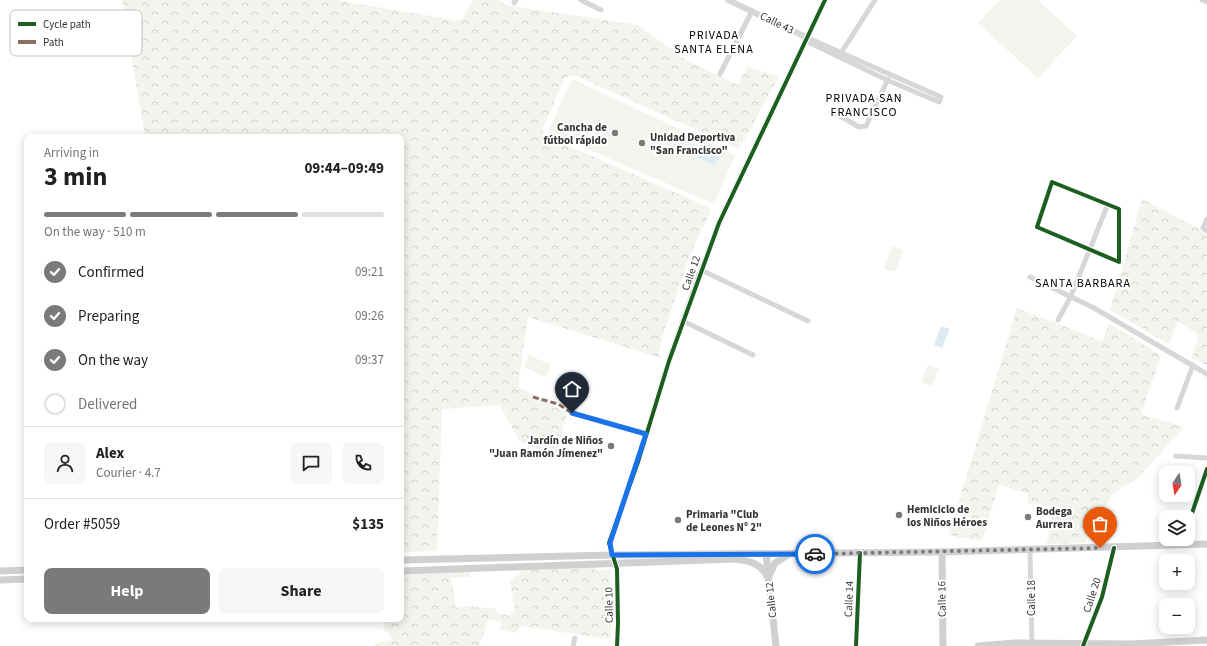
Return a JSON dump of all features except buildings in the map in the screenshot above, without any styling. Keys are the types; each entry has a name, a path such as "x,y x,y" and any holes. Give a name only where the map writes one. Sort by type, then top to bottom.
{"main road":[{"path":"1195,543 1207,544"},
{"path":"404,560 612,555 942,552 1114,548 1159,544"},
{"name":"Calle 16","path":"942,552 943,646"},
{"name":"Calle 12","path":"766,554 776,646"},
{"path":"769,580 775,563 782,558 795,554"},
{"path":"510,557 510,568"},
{"path":"404,571 744,560 759,566 769,580"},
{"path":"0,571 24,570"},
{"path":"0,580 24,580"},
{"path":"978,646 1131,645 1207,640"}],"street":[{"path":"581,0 601,10"},
{"name":"Calle 43","path":"728,0 806,39"},
{"name":"Calle 12","path":"615,564 610,543 701,270 727,206 825,0"},
{"path":"838,56 875,0"},
{"path":"1202,0 1207,2"},
{"path":"720,74 752,11"},
{"path":"806,39 842,52 889,78 941,97 939,102 838,56 806,39"},
{"path":"832,112 859,127 866,126 889,78"},
{"path":"1052,182 1119,209 1119,262 1090,250 1037,228 1052,182"},
{"path":"1058,320 1090,250 1108,204"},
{"path":"1205,230 1207,219"},
{"path":"701,270 808,321"},
{"path":"1030,277 1070,296 1207,374"},
{"path":"683,321 754,355"},
{"path":"1177,408 1193,365"},
{"path":"572,413 646,434"},
{"path":"1176,456 1207,458"},
{"path":"1193,510 1207,468"},
{"name":"Calle 20","path":"1084,645 1102,597 1114,548"},
{"name":"Calle 18","path":"1030,550 1032,645"},
{"name":"Calle 14","path":"856,646 860,553"},
{"name":"Calle 10","path":"615,564 617,569 617,646"},
{"path":"573,646 575,638"}],"green space":[{"path":"122,0 335,0 461,21 473,0 499,0 505,5 638,25 686,60 738,85 747,67 779,76 739,149 577,76 565,77 542,130 548,137 708,207 711,211 691,252 664,332 659,352 661,358 528,317 518,387 567,413 556,455 520,442 500,405 442,409 437,551 404,552 404,134 144,134 131,56 142,56 142,10 124,10"},
{"path":"999,0 1038,0 1077,36 1038,78 978,23"},
{"name":"Unidad Deportiva \"San Francisco\"","path":"572,79 735,155 714,204 548,132"},
{"path":"1142,199 1197,228 1207,235 1207,365 1192,358 1199,335 1178,321 1169,344 1110,310"},
{"path":"892,246 903,250 895,272 884,269"},
{"path":"1017,308 1102,341 1109,324 1161,356 1141,414 1184,427 1138,478 1113,493 1084,543 1047,544 1054,506 1028,503 1028,493 999,485 982,541 949,535"},
{"path":"529,355 551,365 545,377 524,367"},
{"path":"928,365 939,369 932,386 921,382"},
{"path":"594,567 596,571 609,569 612,622 610,639 520,626 517,633 499,630 502,622 488,620 479,646 374,646 380,642 391,640 389,633 383,629 385,622 404,622 404,573 469,572 471,577 451,578 456,608 468,606 496,609 497,613 510,616 515,610 510,582 516,576 520,575 521,570"}],"shaded area":[{"path":"701,147 719,156 715,165 696,157"},
{"path":"941,326 950,329 942,348 934,345"}],"marked path":[{"path":"533,397 558,404 572,413"}],"cycle path":[{"path":"617,646 617,569 609,543 638,462 669,361 719,223 825,0"},
{"path":"1052,182 1119,209 1119,262 1037,227 1052,182"},
{"path":"1193,510 1207,469"},
{"path":"1083,646 1102,597 1114,548"},
{"path":"856,646 860,553"}],"way so far":[{"path":"815,554 1100,548"}],"place":[{"name":"Cancha de fútbol rápido","path":"615,133"},
{"name":"Unidad Deportiva \"San Francisco\"","path":"642,143"},
{"name":"Jardín de Niños \"Juan Ramón Jímenez\"","path":"611,446"},
{"name":"Hemiciclo de los Niños Héroes","path":"899,515"},
{"name":"Bodega Aurrera","path":"1028,517"},
{"name":"Primaria \"Club de Leones N° 2\"","path":"678,520"}],"district":[{"name":"PRIVADA SANTA ELENA","path":"714,42"},
{"name":"PRIVADA SAN FRANCISCO","path":"864,105"},
{"name":"SANTA BARBARA","path":"1083,283"}],"route":[{"path":"572,413 646,434 610,543 612,555 815,554"}]}
